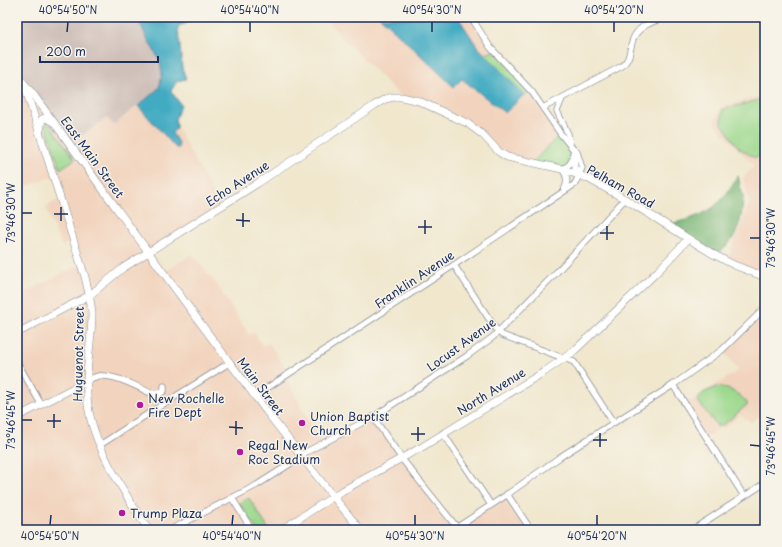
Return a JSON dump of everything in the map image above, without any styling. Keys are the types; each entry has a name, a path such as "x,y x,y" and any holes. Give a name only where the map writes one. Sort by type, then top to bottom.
{"main road":[{"name":"East Main Street","path":"17,76 33,94 149,253"},
{"name":"Huguenot Street","path":"25,86 90,295 91,324 87,398 92,426 124,492 145,526"},
{"name":"Pelham Road","path":"399,97 419,101 467,123 483,135 498,152 507,157 562,169 579,175 625,199 713,254 734,265 765,277"},
{"name":"Echo Avenue","path":"17,333 90,295 123,268 258,183 375,105 388,98 399,97"},
{"path":"39,133 42,119 49,118 54,123"},
{"name":"North Avenue","path":"281,530 333,497 402,459 565,358 658,271 688,239"},
{"name":"Main Street","path":"149,253 254,396 333,497 361,530"},
{"path":"17,417 87,381"},
{"path":"63,392 78,390 87,398"}],"street":[{"path":"471,17 493,50 524,83 572,150 577,152 582,165 579,175"},
{"path":"543,108 622,66 628,59 638,31 665,17"},
{"path":"562,99 557,111 568,134 572,150 571,163 569,166 562,169 566,174 567,183 563,192"},
{"name":"Franklin Avenue","path":"254,396 575,184 579,175"},
{"name":"Locust Avenue","path":"170,530 262,482 306,452 373,417 467,356 499,333 625,199"},
{"path":"454,265 499,333 574,362 613,422"},
{"path":"373,417 402,459 456,529 613,422 673,385 722,350 765,308"},
{"path":"17,362 41,404"},
{"path":"100,445 229,363"},
{"path":"87,381 97,376 111,377 168,402"},
{"path":"673,385 744,496"},
{"path":"150,393 164,391 164,386"},
{"path":"443,433 491,505"},
{"path":"692,530 744,496 764,485"},
{"path":"507,494 531,530"},
{"path":"232,498 252,530"}],"shaded area":[{"path":"27,17 137,17 160,61 162,74 159,88 114,125 107,118 71,143 17,77 17,27"},
{"path":"322,17 380,17 454,87 461,78 505,112 531,90 561,133 531,164 504,158 469,126 402,98"},
{"path":"458,17 471,17 495,51 484,54"},
{"path":"17,77 108,118 114,125 138,106 176,148 178,144 172,133 177,128 221,207 151,253 164,272 192,254 216,283 249,335 254,332 263,346 269,343 289,374 285,377 321,443 373,415 404,460 458,525 509,494 533,530 17,529 17,296 82,264 75,241 62,246 45,207 61,199 54,176 27,186 18,169 27,165 17,144"},
{"path":"760,96 765,99 765,276 727,261 750,202 743,179 754,166 714,123 722,106"},
{"path":"753,320 765,330 765,413 751,422 740,415 727,426 719,428 705,438 683,406 739,370 722,350"}],"green space":[{"path":"495,51 531,90 524,95 484,54"},
{"path":"762,99 765,100 765,151 760,156 755,158 739,148 722,124 722,110"},
{"path":"48,122 75,159 60,169 45,123"},
{"path":"561,133 573,149 580,174 531,164"},
{"path":"738,176 743,197 740,221 735,235 721,251 715,252 687,236 671,224 700,215 713,208 728,192"},
{"path":"716,387 734,392 748,404 722,426 717,426 697,400 703,393"},
{"path":"249,498 269,530 257,530 240,503"}],"water":[{"path":"137,17 191,17 187,23 178,26 182,67 186,79 177,81 171,91 181,105 175,119 177,128 172,133 179,144 178,148 176,148 138,106 159,88 162,74 160,61"},
{"path":"380,17 458,17 477,46 524,95 505,113 462,79 454,87"}],"place":[{"name":"New Rochelle Fire Dept","path":"140,405"},
{"name":"Union Baptist Church","path":"302,423"},
{"name":"Regal New Roc Stadium","path":"240,452"},
{"name":"Trump Plaza","path":"122,513"}]}
